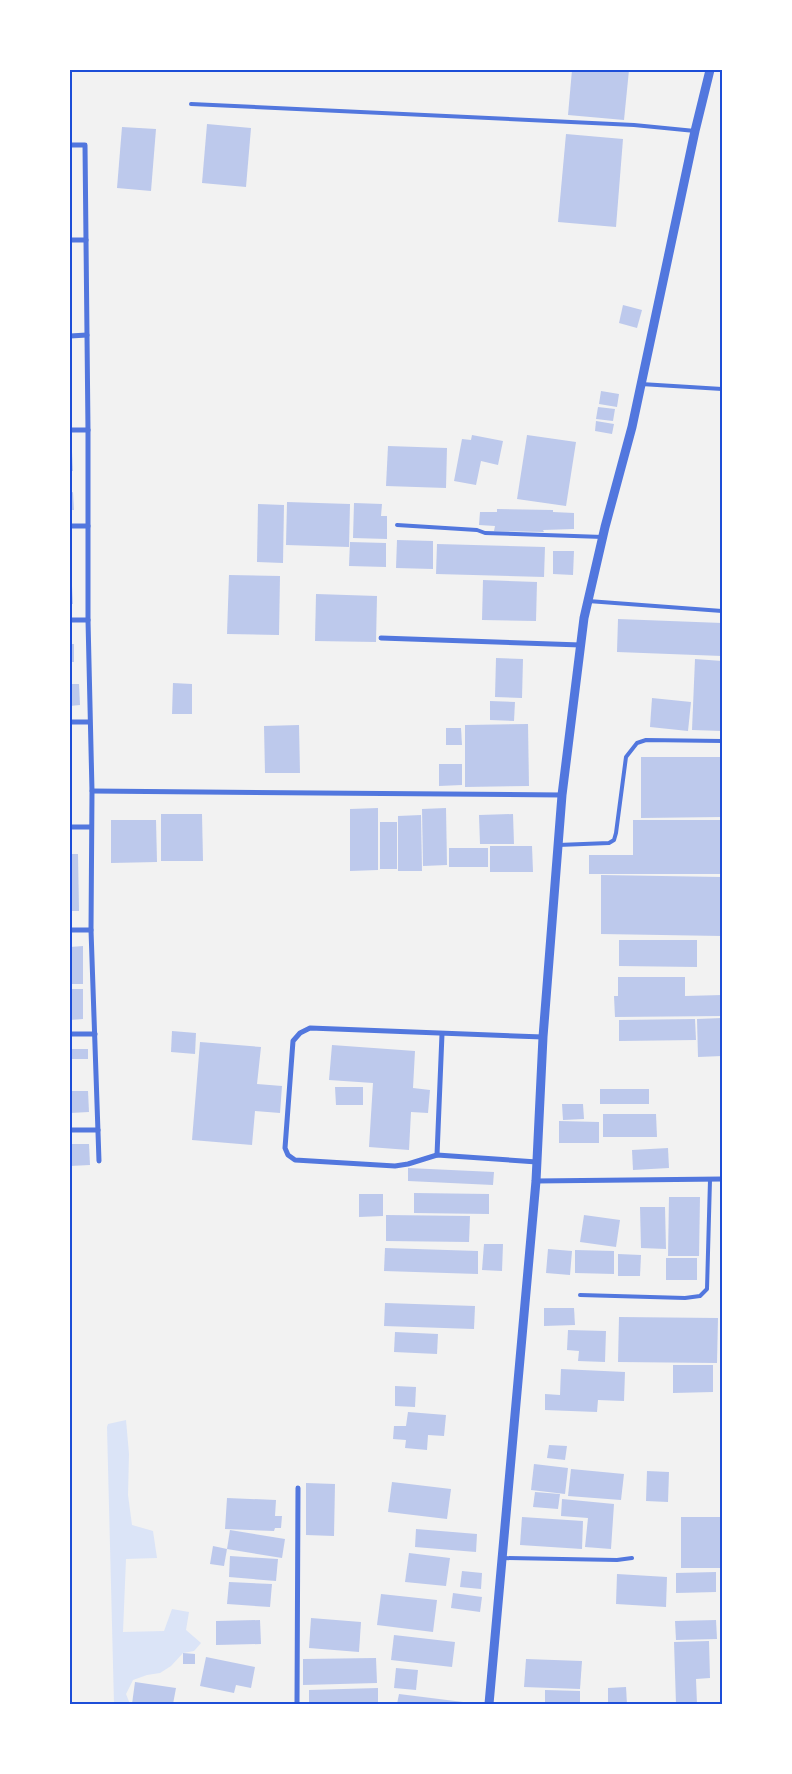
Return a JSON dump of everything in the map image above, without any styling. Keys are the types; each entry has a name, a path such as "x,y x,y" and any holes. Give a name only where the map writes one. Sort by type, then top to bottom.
{"street":[{"path":"489,1704 536,1181 543,1037 562,795 581,645 588,601 642,384 710,70"},
{"path":"70,145 85,145 89,722 92,791 91,930 99,1161"},
{"path":"70,240 86,240"},
{"path":"70,336 87,335"},
{"path":"70,430 88,430"},
{"path":"70,526 88,526"},
{"path":"70,620 88,620"},
{"path":"381,638 581,645"},
{"path":"70,722 89,722"},
{"path":"92,791 562,795"},
{"path":"70,827 91,827"},
{"path":"70,930 91,930"},
{"path":"537,1162 437,1155 408,1164 394,1166 295,1160 288,1155 285,1148 293,1041 300,1033 310,1028 543,1037"},
{"path":"70,1034 95,1034"},
{"path":"437,1155 442,1034"},
{"path":"70,1130 98,1130"},
{"path":"536,1181 722,1179"},
{"path":"297,1704 298,1488"}],"lane":[{"path":"191,104 634,125 696,131"},
{"path":"642,384 722,389"},
{"path":"397,525 477,530 485,534 603,537"},
{"path":"588,601 722,610"},
{"path":"558,845 609,843 614,840 626,757 637,743 646,740 722,741"},
{"path":"580,1295 684,1298 700,1296 707,1288 710,1180"},
{"path":"502,1558 617,1560 632,1558"}],"shaded area":[{"path":"126,1420 129,1454 128,1495 132,1525 153,1531 157,1558 126,1559 123,1632 164,1631 172,1609 189,1612 186,1630 201,1643 194,1651 183,1653 171,1666 160,1673 133,1680 126,1694 130,1704 114,1704 107,1427 108,1424"}],"building":[{"path":"572,70 629,70 624,120 568,115"},
{"path":"207,124 251,128 246,187 202,183"},
{"path":"122,127 156,129 151,191 117,188"},
{"path":"566,134 623,139 616,227 558,222"},
{"path":"623,305 642,310 637,328 619,323"},
{"path":"601,391 619,394 617,407 599,404"},
{"path":"598,407 615,409 613,421 596,419"},
{"path":"596,421 614,424 612,434 595,431"},
{"path":"472,435 503,441 498,465 481,461 476,485 454,481 462,439 471,440"},
{"path":"527,435 576,442 566,506 517,499"},
{"path":"388,446 447,448 446,488 386,486"},
{"path":"70,452 72,452 73,471 70,471"},
{"path":"73,492 74,510 70,510 70,493"},
{"path":"287,502 350,504 349,547 286,545"},
{"path":"354,503 382,504 381,516 387,516 387,539 353,538"},
{"path":"258,504 284,505 283,563 257,562"},
{"path":"497,509 553,510 553,512 574,513 574,529 543,530 544,532 494,531 495,526 479,525 480,512 497,512"},
{"path":"397,540 433,541 433,569 396,568"},
{"path":"350,542 386,543 386,567 349,566"},
{"path":"437,544 545,547 544,577 436,574"},
{"path":"553,551 574,551 573,575 553,574"},
{"path":"229,575 280,576 279,635 227,634"},
{"path":"483,580 537,582 536,621 482,620"},
{"path":"70,586 72,586 73,604 70,604"},
{"path":"316,594 377,596 376,642 315,641"},
{"path":"618,619 722,623 722,656 617,652"},
{"path":"70,644 74,644 74,662 70,662"},
{"path":"496,658 523,659 522,698 495,697"},
{"path":"695,659 722,661 722,731 692,730"},
{"path":"173,683 192,684 192,714 172,714"},
{"path":"70,684 79,684 80,705 70,706"},
{"path":"652,698 691,702 688,731 650,727"},
{"path":"490,701 515,702 514,721 490,720"},
{"path":"528,724 529,786 465,787 465,725"},
{"path":"299,725 300,773 265,773 264,726"},
{"path":"446,728 461,728 462,745 446,745"},
{"path":"641,757 722,757 722,817 641,818"},
{"path":"439,764 462,764 462,785 439,786"},
{"path":"378,808 378,870 350,871 350,809"},
{"path":"446,808 447,865 423,866 422,809"},
{"path":"161,814 202,814 203,861 161,861"},
{"path":"513,814 514,844 480,844 479,815"},
{"path":"421,815 422,871 398,871 398,816"},
{"path":"111,820 156,820 157,862 111,863"},
{"path":"633,820 722,820 722,874 589,874 589,855 633,855"},
{"path":"380,822 397,822 397,869 380,869"},
{"path":"490,846 532,846 533,872 490,872"},
{"path":"449,848 488,848 488,867 449,867"},
{"path":"70,854 78,854 79,911 70,911"},
{"path":"601,875 722,877 722,936 601,934"},
{"path":"619,940 697,940 697,967 619,966"},
{"path":"83,946 83,984 70,984 70,947"},
{"path":"618,977 685,977 685,996 722,995 722,1016 615,1017 614,996 618,996"},
{"path":"70,989 83,989 83,1019 70,1020"},
{"path":"722,1018 722,1056 698,1057 697,1019"},
{"path":"695,1019 696,1040 619,1041 619,1020"},
{"path":"172,1031 196,1033 195,1054 171,1052"},
{"path":"200,1042 261,1047 257,1084 282,1086 280,1113 255,1111 252,1145 192,1140"},
{"path":"332,1045 415,1051 413,1088 430,1090 428,1113 411,1112 409,1150 369,1147 373,1083 329,1080"},
{"path":"70,1049 88,1049 88,1059 70,1059"},
{"path":"335,1087 363,1087 363,1105 336,1105"},
{"path":"600,1089 649,1089 649,1104 600,1104"},
{"path":"70,1091 88,1091 89,1112 70,1113"},
{"path":"562,1104 583,1104 584,1119 563,1120"},
{"path":"603,1114 656,1114 657,1137 603,1137"},
{"path":"559,1121 599,1122 599,1143 559,1143"},
{"path":"70,1144 89,1144 90,1165 70,1166"},
{"path":"668,1148 669,1168 633,1170 632,1150"},
{"path":"408,1168 494,1172 493,1185 408,1181"},
{"path":"414,1193 489,1194 489,1214 414,1213"},
{"path":"359,1194 383,1194 383,1216 359,1217"},
{"path":"669,1197 700,1197 699,1256 668,1256"},
{"path":"640,1207 665,1207 666,1249 641,1248"},
{"path":"386,1215 470,1216 469,1242 386,1241"},
{"path":"584,1215 620,1220 616,1247 580,1242"},
{"path":"484,1244 503,1244 502,1271 482,1270"},
{"path":"385,1248 478,1251 478,1274 384,1271"},
{"path":"548,1249 572,1251 570,1275 546,1273"},
{"path":"575,1250 614,1251 614,1274 575,1273"},
{"path":"618,1254 641,1255 640,1276 618,1276"},
{"path":"666,1258 697,1258 697,1280 666,1280"},
{"path":"385,1303 475,1306 474,1329 384,1326"},
{"path":"544,1308 574,1308 575,1325 544,1326"},
{"path":"619,1317 718,1318 717,1363 618,1362"},
{"path":"568,1330 606,1331 605,1362 578,1361 579,1351 567,1350"},
{"path":"395,1332 438,1334 437,1354 394,1352"},
{"path":"673,1365 713,1365 713,1392 673,1393"},
{"path":"561,1369 625,1372 624,1401 598,1400 597,1412 545,1410 545,1394 560,1395"},
{"path":"395,1386 416,1387 415,1407 395,1406"},
{"path":"408,1412 446,1415 444,1436 428,1435 427,1450 405,1448 406,1440 393,1439 394,1426 406,1426"},
{"path":"549,1445 567,1446 565,1460 547,1458"},
{"path":"534,1464 568,1468 565,1494 531,1490"},
{"path":"571,1469 624,1474 621,1500 568,1496"},
{"path":"647,1471 669,1472 668,1502 646,1501"},
{"path":"392,1482 451,1489 447,1519 388,1512"},
{"path":"306,1483 335,1484 334,1536 306,1535"},
{"path":"535,1492 560,1494 558,1509 533,1507"},
{"path":"227,1498 276,1500 275,1516 282,1516 281,1528 275,1528 274,1531 225,1529"},
{"path":"562,1499 614,1504 611,1549 585,1547 588,1518 561,1516"},
{"path":"522,1517 583,1521 582,1549 520,1545"},
{"path":"681,1517 720,1517 720,1568 681,1568"},
{"path":"416,1529 477,1534 476,1552 415,1547"},
{"path":"230,1530 285,1539 282,1558 227,1549"},
{"path":"213,1546 227,1549 224,1566 210,1564"},
{"path":"409,1553 450,1558 446,1586 405,1582"},
{"path":"230,1556 278,1559 276,1581 229,1577"},
{"path":"462,1571 482,1573 481,1589 460,1587"},
{"path":"716,1572 716,1592 676,1593 676,1573"},
{"path":"617,1574 667,1577 666,1607 616,1604"},
{"path":"229,1582 272,1584 270,1607 227,1604"},
{"path":"453,1593 482,1597 480,1612 451,1608"},
{"path":"381,1594 437,1600 433,1632 377,1625"},
{"path":"311,1618 361,1622 359,1652 309,1648"},
{"path":"260,1620 261,1644 216,1645 216,1621"},
{"path":"716,1620 717,1639 676,1640 675,1621"},
{"path":"394,1635 455,1642 452,1667 391,1660"},
{"path":"709,1641 710,1678 696,1679 697,1704 676,1704 674,1642"},
{"path":"183,1653 195,1654 195,1664 183,1664"},
{"path":"206,1657 255,1667 251,1688 236,1685 234,1693 200,1686"},
{"path":"376,1658 377,1683 303,1685 303,1659"},
{"path":"526,1659 582,1661 580,1689 524,1687"},
{"path":"396,1668 418,1670 416,1690 394,1688"},
{"path":"135,1682 176,1688 173,1704 132,1704"},
{"path":"626,1687 627,1704 608,1704 608,1688"},
{"path":"378,1688 378,1704 309,1704 309,1690"},
{"path":"545,1690 580,1691 580,1704 545,1704"},
{"path":"399,1694 463,1702 463,1704 397,1704"}]}
